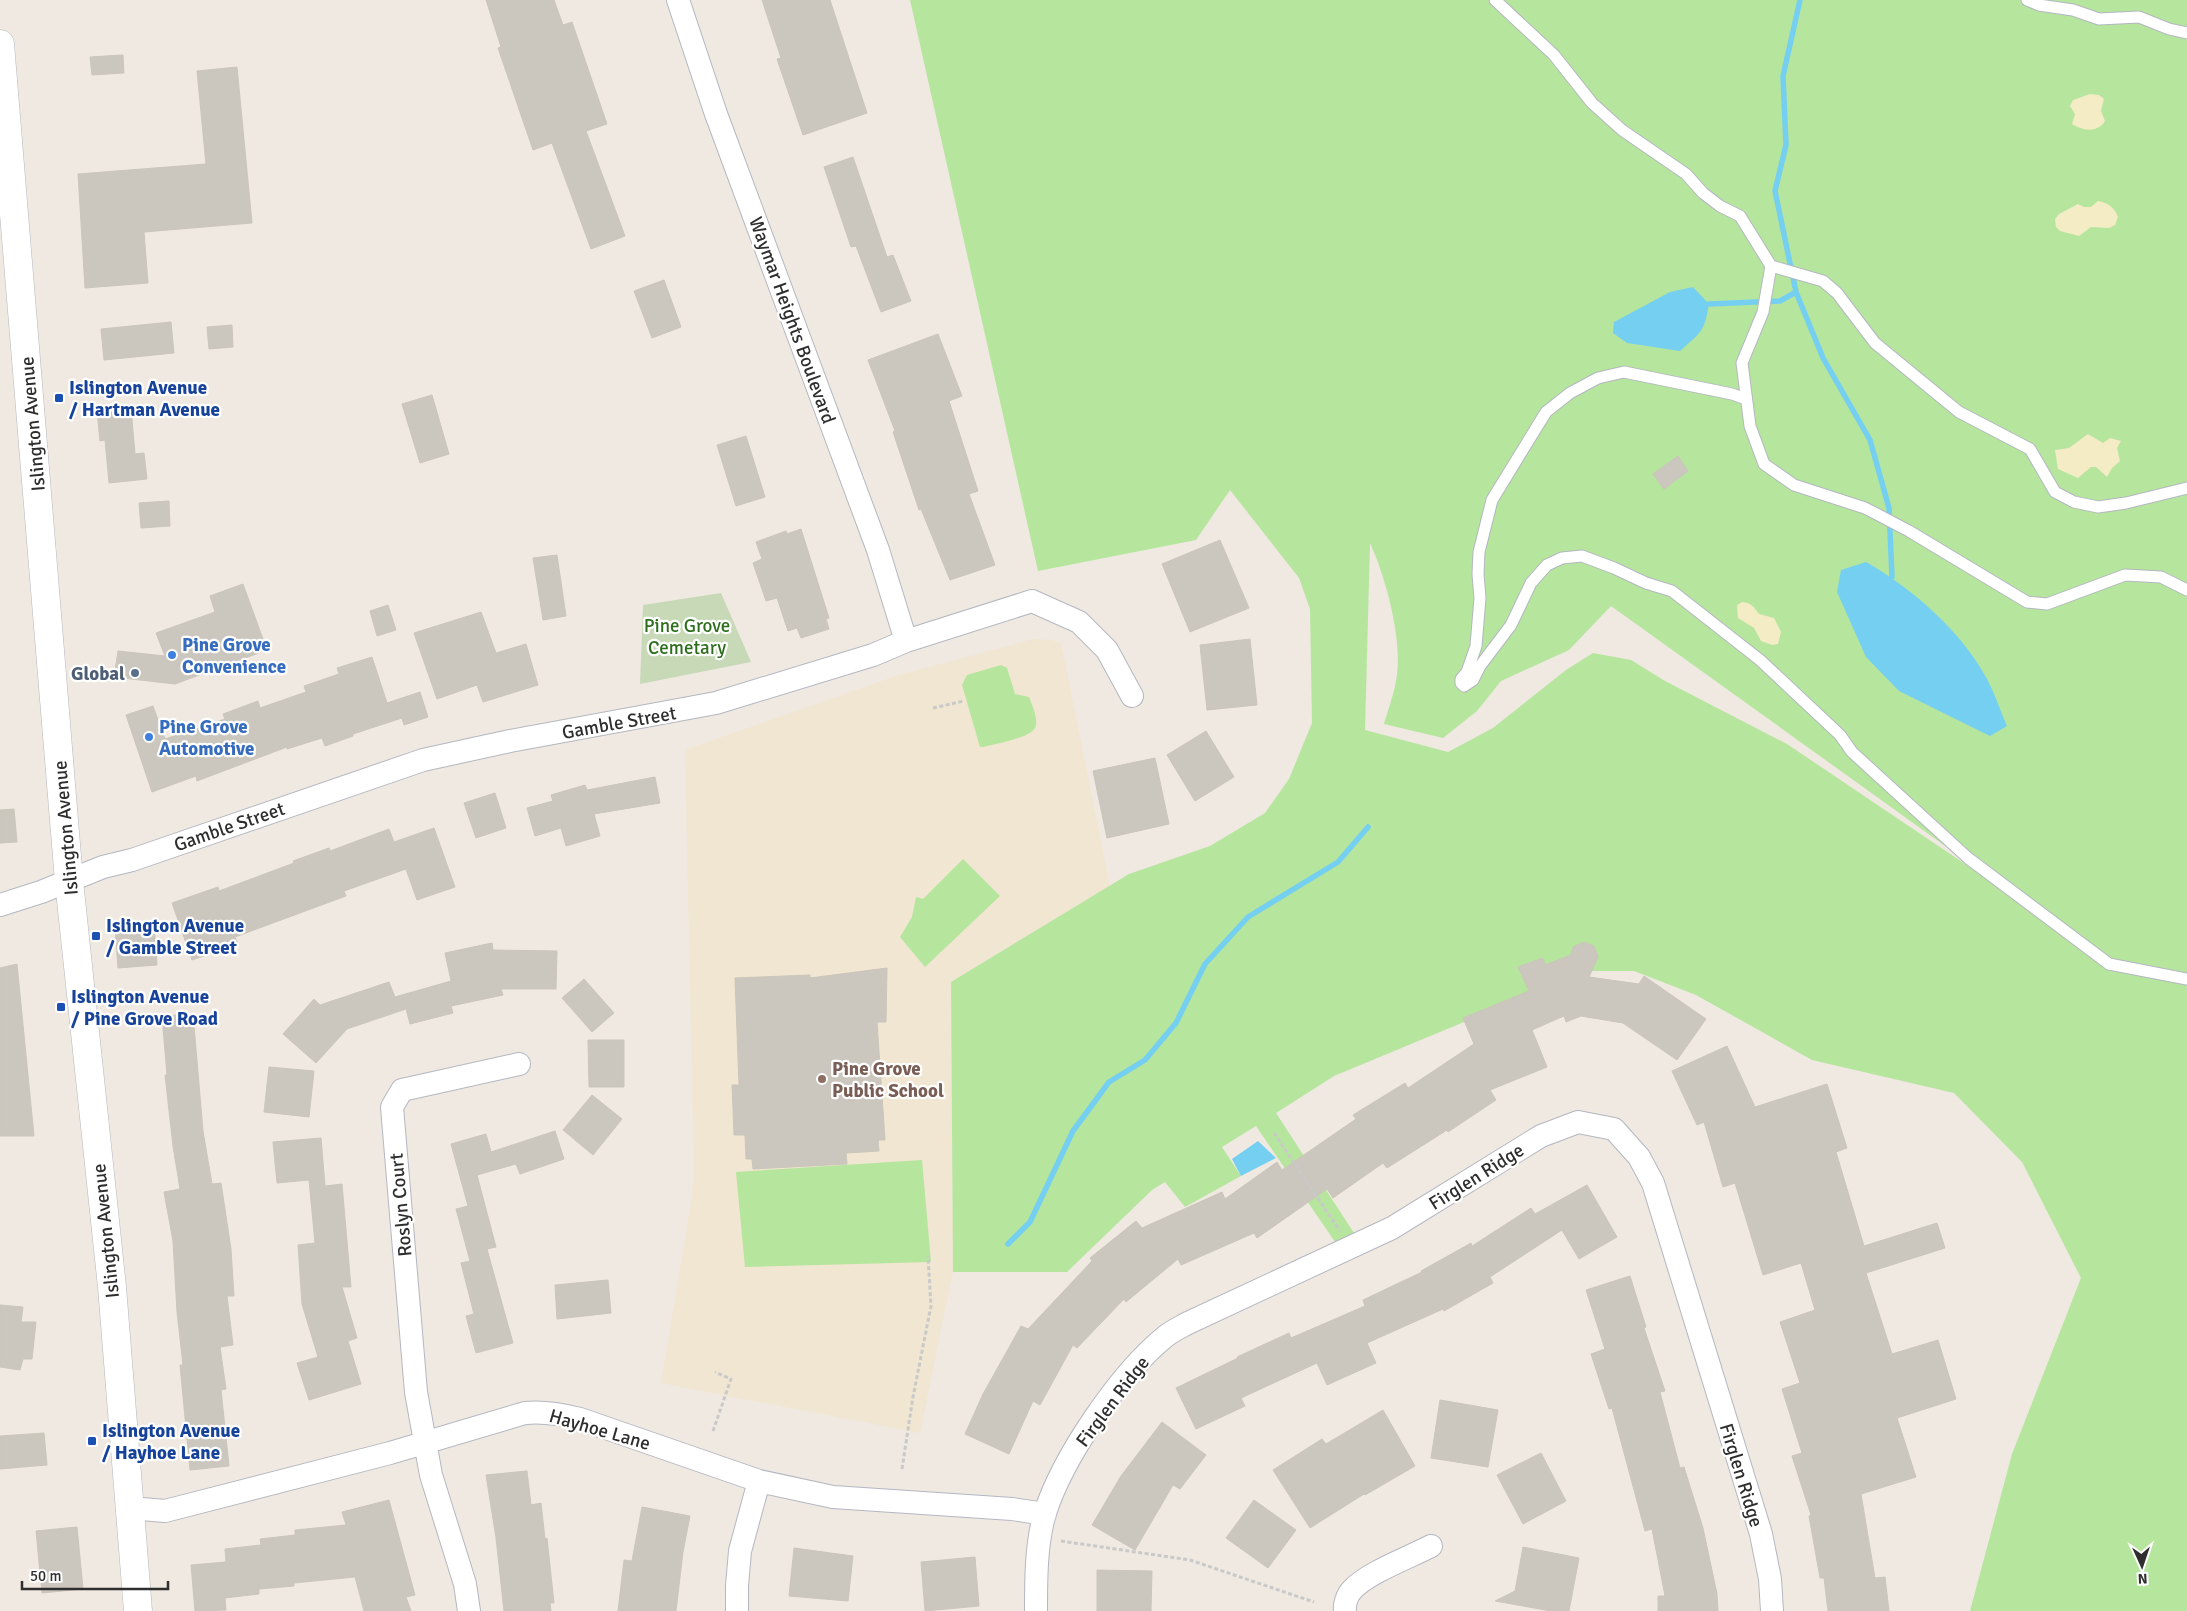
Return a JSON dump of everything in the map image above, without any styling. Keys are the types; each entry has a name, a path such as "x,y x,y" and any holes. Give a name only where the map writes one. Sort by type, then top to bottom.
{"main road":[{"name":"Islington Avenue","path":"0,44 9,247 69,880 112,1287 138,1611"}],"street":[{"name":"Waymar Heights Boulevard","path":"678,0 716,114 878,550 906,641"},
{"name":"Gamble Street","path":"0,905 36,894 103,867 132,860 423,760 510,741 716,703 872,655 906,641 1032,601 1079,622 1106,650 1132,696"},
{"name":"Roslyn Court","path":"468,1611 465,1584 431,1475 416,1392 392,1107 402,1090 519,1064"},
{"name":"Firglen Ridge","path":"1036,1611 1040,1544 1045,1514 1061,1474 1082,1438 1131,1371 1167,1335 1188,1323 1392,1228 1541,1136 1578,1122 1614,1130 1639,1156 1654,1183 1761,1534 1770,1578 1772,1611"},
{"name":"Hayhoe Lane","path":"130,1508 164,1511 390,1453 525,1413 551,1413 580,1419 759,1482 833,1497 1012,1509 1045,1514"},
{"path":"737,1611 736,1586 740,1552 759,1482"},
{"path":"1345,1611 1344,1606 1351,1590 1365,1580 1431,1546"}],"lane":[{"path":"1495,0 1554,55 1592,103 1610,119 1686,174 1703,193 1720,206 1740,216 1775,267 1824,281 1837,293 1875,343 1959,412 2030,449 2055,492 2074,502 2098,507 2126,503 2187,488"},
{"path":"2027,0 2039,5 2073,10 2099,19 2139,17 2169,29 2187,33"},
{"path":"1775,267 1767,288 1763,312 1742,363 1750,426 1764,464 1794,485 1865,508 1877,514 2026,602 2047,604 2125,575 2161,577 2187,590"},
{"path":"1746,399 1624,372 1598,378 1570,393 1546,412 1492,500 1479,552 1480,598 1476,646 1467,672 1461,679 1461,683 1464,686 1474,680 1480,666 1511,625 1531,583 1547,564 1562,558 1582,556 1646,583 1672,590 1760,660 1840,735 1852,752 1968,858 2109,964 2187,979"}],"path":[{"path":"933,708 964,700"},
{"path":"1274,1133 1343,1236"},
{"path":"902,1470 913,1397 931,1306 928,1256"},
{"path":"713,1431 731,1379 715,1372"},
{"path":"1056,1540 1190,1560 1314,1602"}],"shaded area":[{"name":"Pine Grove Public School","path":"1034,639 1051,640 1061,643 1110,886 951,982 953,1272 920,1433 661,1383 694,1175 685,750 899,675"}],"green space":[{"path":"910,0 2187,0 2187,1611 1970,1611 2012,1454 2081,1278 2022,1162 1954,1093 1812,1060 1696,995 1634,971 1587,971 1334,1076 1276,1113 1354,1233 1335,1242 1256,1126 1222,1147 1241,1176 1185,1207 1165,1182 1152,1190 1067,1272 953,1272 951,982 1129,874 1210,846 1265,813 1289,779 1312,723 1310,609 1299,578 1230,490 1196,540 1038,571","holes":["1370,543 1387,590 1395,626 1398,660 1396,681 1384,724 1443,738 1477,711 1501,681 1569,650 1611,606 2020,901 1787,744 1665,681 1631,660 1593,653 1566,670 1493,728 1448,752 1365,730"]},
{"name":"Pine Grove Cemetary","path":"721,593 751,662 640,684 643,605"},
{"path":"1001,665 1007,668 1015,694 1029,697 1035,712 1036,725 1032,732 1019,738 980,747 962,685 967,675"},
{"path":"963,859 1000,896 925,967 900,937 912,917 916,897 923,899"},
{"path":"922,1160 931,1262 745,1267 736,1172"}],"sand":[{"path":"2090,94 2099,95 2104,99 2101,111 2105,121 2098,128 2090,130 2072,124 2075,114 2070,106 2073,100"},
{"path":"2098,201 2108,204 2113,208 2118,217 2115,225 2109,228 2091,227 2079,236 2060,231 2056,227 2055,219 2059,214 2078,204 2084,207 2091,207"},
{"path":"2088,434 2103,443 2110,438 2121,441 2117,448 2120,461 2112,468 2107,477 2096,467 2091,467 2078,478 2058,469 2055,450 2069,448"},
{"path":"1742,602 1752,605 1759,614 1774,618 1781,632 1778,644 1772,645 1761,641 1754,628 1738,618 1737,605"}],"water":[{"path":"1693,287 1709,304 1707,314 1703,327 1693,340 1680,351 1627,343 1613,333 1614,322 1670,292"},
{"path":"1866,562 1918,598 1950,628 1977,662 1987,679 2007,726 1990,736 1899,691 1866,657 1837,592 1841,570"},
{"path":"1258,1141 1276,1158 1241,1176 1232,1159"}],"building":[{"path":"486,0 554,0 563,25 572,22 607,124 586,131 625,236 591,249 552,143 533,150 498,48 501,47"},
{"path":"762,0 830,0 867,113 803,135 777,59 781,58"},
{"path":"123,55 124,73 92,75 90,57"},
{"path":"237,67 252,223 144,232 148,283 85,288 78,174 206,164 197,71"},
{"path":"853,157 887,257 893,255 911,301 881,312 856,246 851,247 824,167"},
{"path":"664,280 681,327 652,338 634,291"},
{"path":"171,322 174,353 104,360 101,329"},
{"path":"232,325 233,347 209,349 207,327"},
{"path":"938,334 962,396 949,401 978,491 969,494 995,565 950,580 921,509 919,510 893,432 895,431 868,360"},
{"path":"432,395 449,454 420,463 402,404"},
{"path":"131,408 135,454 144,453 147,479 109,483 105,440 100,441 97,411"},
{"path":"746,436 765,497 736,506 717,445"},
{"path":"1678,456 1688,471 1664,489 1653,474"},
{"path":"169,501 170,526 141,528 139,503"},
{"path":"801,529 829,618 826,619 829,629 801,638 797,628 788,631 777,598 766,601 753,563 762,559 756,542 786,531 787,534"},
{"path":"1220,540 1249,608 1190,632 1162,564"},
{"path":"557,555 566,616 543,620 533,558"},
{"path":"243,584 267,650 175,684 114,677 118,651 165,656 156,633 215,612 210,596"},
{"path":"388,605 396,630 377,636 370,611"},
{"path":"481,612 496,653 526,644 538,685 483,702 477,685 437,699 414,633"},
{"path":"1250,639 1257,705 1207,710 1200,645"},
{"path":"372,657 387,703 420,692 428,717 404,725 402,718 353,734 353,736 325,746 322,738 287,749 287,747 197,781 196,776 152,792 126,715 153,706 165,739 225,719 223,714 258,701 260,708 306,692 304,686 339,674 337,668"},
{"path":"1206,731 1234,777 1195,801 1167,755"},
{"path":"1155,758 1169,824 1107,838 1093,771"},
{"path":"655,777 660,803 594,814 600,836 566,846 561,828 535,836 527,808 553,801 551,795 585,785 587,790"},
{"path":"495,793 506,828 476,838 464,803"},
{"path":"14,809 17,842 0,843 0,810"},
{"path":"434,828 455,887 417,900 406,869 344,891 346,896 235,937 238,944 192,960 172,903 218,887 219,891 294,863 293,861 329,848 330,851 389,829 394,842"},
{"path":"154,925 157,965 118,968 115,928"},
{"path":"1584,942 1594,946 1598,957 1589,977 1639,984 1644,976 1706,1019 1677,1060 1623,1023 1581,1016 1566,1022 1564,1016 1532,1030 1547,1067 1490,1090 1496,1100 1448,1132 1447,1130 1387,1168 1383,1163 1333,1198 1327,1189 1257,1238 1254,1233 1181,1265 1178,1259 1126,1302 1124,1299 1077,1348 1073,1345 1040,1405 1033,1401 1009,1454 965,1434 983,1394 1021,1326 1028,1329 1092,1261 1090,1258 1136,1221 1142,1228 1222,1192 1225,1199 1277,1162 1282,1170 1356,1119 1353,1115 1405,1083 1408,1088 1474,1044 1463,1018 1529,991 1518,967 1543,958 1545,965 1571,955 1573,947"},
{"path":"492,943 493,950 557,951 556,989 501,989 503,995 451,1006 453,1013 410,1024 406,1009 347,1029 316,1063 283,1034 314,999 320,1005 389,982 395,997 451,981 445,953"},
{"path":"17,964 34,1136 0,1136 0,968"},
{"path":"887,968 886,1022 877,1022 885,1140 878,1140 879,1151 846,1153 847,1164 753,1169 752,1159 746,1159 745,1135 734,1135 732,1085 739,1085 735,978 810,975 810,978"},
{"path":"584,979 614,1013 592,1032 562,998"},
{"path":"193,1014 203,1131 212,1184 221,1183 231,1249 234,1296 227,1296 233,1345 220,1347 226,1389 221,1390 229,1466 190,1470 180,1365 183,1365 177,1312 173,1241 164,1192 180,1189 165,1075 167,1075 162,1016"},
{"path":"588,1040 624,1040 624,1087 589,1087"},
{"path":"1727,1046 1755,1107 1827,1084 1847,1148 1836,1152 1864,1246 1937,1223 1945,1248 1866,1273 1892,1354 1938,1340 1956,1399 1897,1418 1916,1477 1861,1494 1875,1578 1885,1577 1889,1611 1828,1611 1824,1578 1820,1578 1809,1516 1811,1515 1792,1456 1802,1453 1782,1389 1800,1383 1780,1322 1815,1310 1801,1263 1763,1275 1735,1183 1723,1187 1704,1122 1697,1125 1672,1071"},
{"path":"269,1067 314,1071 309,1117 264,1112"},
{"path":"592,1095 622,1119 593,1155 563,1130"},
{"path":"555,1131 564,1159 520,1174 516,1164 477,1175 496,1247 487,1249 513,1343 476,1353 466,1316 474,1314 461,1263 470,1261 456,1209 468,1206 451,1144 486,1134 491,1152"},
{"path":"321,1138 325,1186 342,1184 351,1287 342,1287 357,1338 348,1341 361,1384 309,1400 297,1363 318,1357 302,1304 298,1245 315,1243 309,1180 277,1183 273,1142"},
{"path":"1587,1185 1617,1237 1579,1259 1562,1230 1490,1277 1493,1283 1444,1311 1443,1309 1367,1343 1376,1363 1327,1385 1317,1363 1241,1398 1245,1406 1196,1429 1176,1388 1289,1333 1291,1338 1365,1306 1363,1300 1422,1272 1471,1243 1472,1246 1531,1208 1535,1214"},
{"path":"1630,1276 1646,1327 1644,1328 1665,1391 1660,1392 1680,1468 1684,1467 1703,1528 1717,1594 1718,1611 1658,1611 1658,1596 1665,1596 1652,1529 1645,1531 1612,1408 1609,1409 1591,1354 1605,1349 1586,1290"},
{"path":"608,1280 611,1313 557,1319 555,1285"},
{"path":"0,1305 23,1307 21,1322 36,1322 32,1359 23,1359 20,1370 0,1367"},
{"path":"1440,1400 1498,1410 1488,1467 1431,1458"},
{"path":"1383,1410 1415,1466 1364,1494 1310,1528 1273,1470 1322,1439 1326,1444"},
{"path":"1162,1422 1206,1455 1180,1489 1173,1485 1135,1550 1092,1525 1121,1476"},
{"path":"44,1433 47,1465 0,1469 0,1436"},
{"path":"1541,1453 1566,1501 1523,1524 1497,1475"},
{"path":"527,1471 531,1505 541,1503 545,1539 547,1538 554,1603 550,1603 551,1611 504,1611 496,1538 486,1475"},
{"path":"389,1500 415,1595 406,1597 411,1611 364,1611 355,1577 294,1583 294,1586 259,1589 259,1594 225,1598 226,1610 195,1611 191,1565 226,1562 225,1549 261,1545 260,1539 295,1535 295,1530 346,1525 342,1512"},
{"path":"1254,1500 1296,1530 1268,1568 1226,1538"},
{"path":"642,1507 690,1516 683,1552 676,1611 618,1611 624,1560 632,1561"},
{"path":"77,1527 83,1589 42,1593 36,1531"},
{"path":"1523,1547 1579,1558 1569,1611 1551,1611 1495,1601 1515,1591"},
{"path":"794,1548 853,1556 848,1601 789,1596"},
{"path":"975,1557 979,1606 925,1611 921,1562"},
{"path":"1097,1570 1152,1571 1151,1611 1097,1611"}],"waterway":[{"path":"1800,0 1783,76 1786,145 1775,191 1796,292 1823,358 1870,440 1889,508 1892,577"},
{"path":"1709,304 1780,301 1796,292"},
{"path":"1008,1244 1030,1222 1073,1131 1109,1082 1145,1060 1176,1023 1205,964 1248,917 1338,862 1368,827"}],"place":[{"name":"Islington Avenue / Hartman Avenue","path":"59,398"},
{"name":"Pine Grove Convenience","path":"172,655"},
{"name":"Global","path":"135,673"},
{"name":"Pine Grove Automotive","path":"149,737"},
{"name":"Islington Avenue / Gamble Street","path":"96,936"},
{"name":"Islington Avenue / Pine Grove Road","path":"61,1007"},
{"name":"Pine Grove Public School","path":"822,1079"},
{"name":"Islington Avenue / Hayhoe Lane","path":"92,1441"}]}
